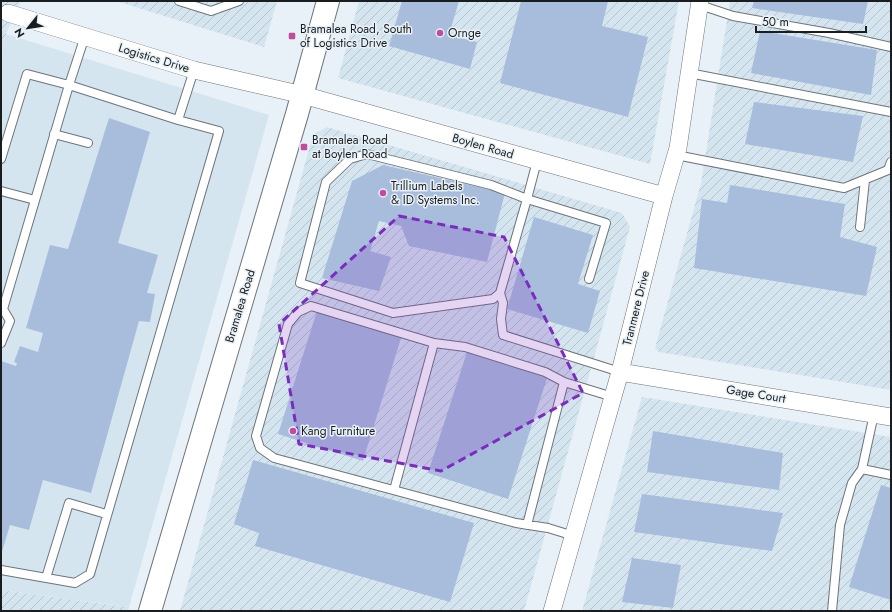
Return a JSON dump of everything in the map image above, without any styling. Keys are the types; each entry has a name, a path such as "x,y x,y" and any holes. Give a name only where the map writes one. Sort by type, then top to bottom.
{"main road":[{"name":"Bramalea Road","path":"150,611 303,95 328,1"}],"street":[{"name":"Tranmere Drive","path":"552,611 620,372 664,196 676,155 700,3"},
{"name":"Logistics Drive","path":"5,12 194,70 303,95"},
{"name":"Boylen Road","path":"303,95 664,196"},
{"name":"Gage Court","path":"620,372 891,417"}],"lane":[{"path":"179,1 211,12 239,1"},
{"path":"700,3 733,16 829,33 891,47"},
{"path":"1,343 10,321 2,309 85,36"},
{"path":"178,120 194,70"},
{"path":"689,73 891,112"},
{"path":"1,159 27,74 69,85 178,120 219,131 106,514 90,574 74,583 1,570"},
{"path":"54,134 88,143"},
{"path":"500,293 493,299 393,313 300,283 326,182 350,159 367,154 491,185 527,199 606,223 589,279"},
{"path":"676,155 844,188 888,170 891,162"},
{"path":"536,160 527,199 500,293 503,303 501,319 503,335 620,372"},
{"path":"860,227 865,180"},
{"path":"1,191 35,200"},
{"path":"574,536 274,458 260,448 256,436 288,324 298,312 311,306 434,343 465,347 545,372 564,382 613,397"},
{"path":"394,490 434,343"},
{"path":"527,525 564,382"},
{"path":"832,611 840,525 852,483 862,469 874,414"},
{"path":"862,469 891,475"},
{"path":"46,578 69,503 106,514"}],"highlighted area":[{"path":"399,216 504,237 583,393 441,471 299,444 279,324"}],"shaded area":[{"path":"1,1 21,1 6,34 1,52"},
{"path":"116,1 277,1 264,47"},
{"path":"359,1 679,1 650,164 338,78"},
{"path":"730,1 891,1 891,390 659,352 655,348 701,183"},
{"path":"6,34 269,115 129,607 1,590 1,52"},
{"path":"327,127 622,213 630,227 524,611 180,611 313,135"},
{"path":"642,397 891,437 891,611 582,611"},
{"path":"1,590 129,607 128,611 1,611"}],"building":[{"path":"402,1 459,1 449,35 477,42 470,69 389,46"},
{"path":"521,1 608,1 602,26 648,37 628,117 500,83"},
{"path":"754,1 868,1 863,24 752,8"},
{"path":"760,31 877,50 871,95 751,73"},
{"path":"754,102 863,116 853,162 745,144"},
{"path":"109,118 150,132 118,243 158,255 147,293 155,294 150,322 139,321 91,493 43,480 29,530 10,525 1,555 1,361 16,366 17,363 14,362 20,346 38,352 43,333 26,328 50,245 68,249"},
{"path":"383,165 505,193 487,262 409,246 401,226 379,221 370,251 391,257 379,291 322,278 352,181"},
{"path":"730,185 845,204 840,237 877,247 866,296 694,268 702,199 727,203"},
{"path":"534,217 593,235 578,284 600,291 588,333 507,309"},
{"path":"317,311 401,338 363,461 278,434"},
{"path":"468,349 548,375 508,499 428,473"},
{"path":"653,431 783,453 779,490 647,472"},
{"path":"253,460 474,523 450,602 255,546 259,533 234,524"},
{"path":"881,485 891,488 891,600 849,587"},
{"path":"642,494 783,513 772,551 634,532"},
{"path":"632,558 681,565 673,608 622,602"}],"place":[{"name":"Ornge","path":"440,33"},
{"name":"Bramalea Road, South of Logistics Drive","path":"292,36"},
{"name":"Bramalea Road at Boylen Road","path":"304,147"},
{"name":"Trillium Labels & ID Systems Inc.","path":"383,193"},
{"name":"Kang Furniture","path":"293,431"}]}
